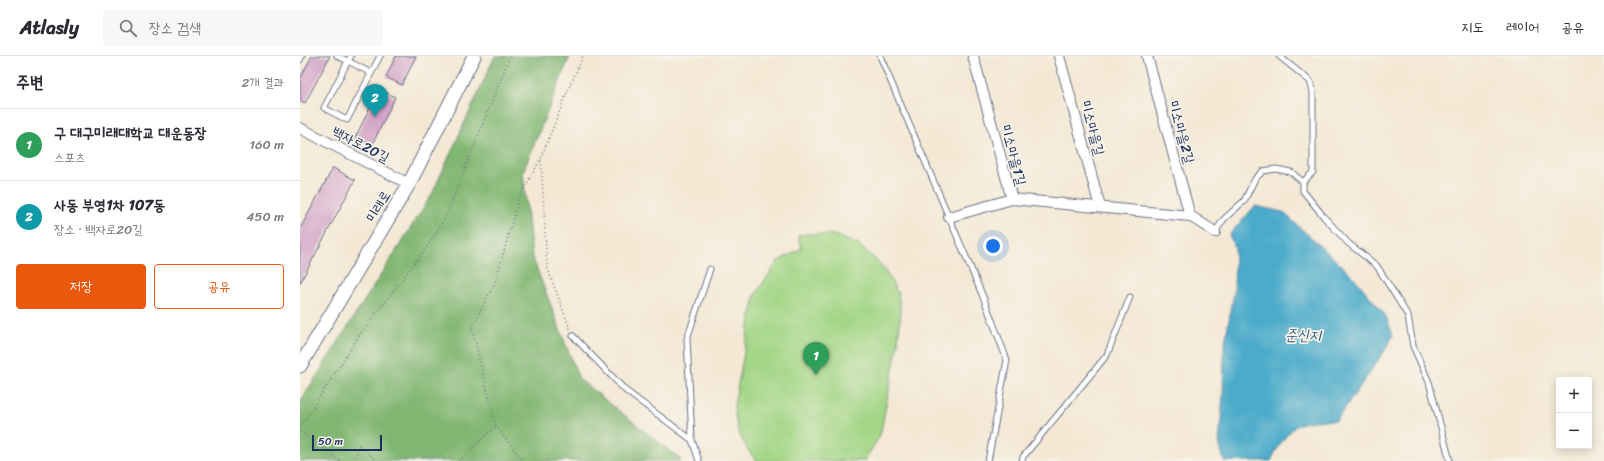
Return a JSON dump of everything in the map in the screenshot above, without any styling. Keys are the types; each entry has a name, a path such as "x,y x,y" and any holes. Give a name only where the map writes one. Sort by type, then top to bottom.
{"street":[{"name":"미래로","path":"300,366 409,184 474,56"},
{"name":"미소마을1길","path":"973,56 1012,199 1190,216"},
{"name":"미소마을길","path":"1060,56 1100,207"},
{"name":"미소마을2길","path":"1147,56 1190,216"},
{"name":"백자로20길","path":"300,128 409,184"},
{"path":"949,217 1012,199"},
{"path":"1190,216 1215,232"}],"lane":[{"path":"300,60 302,56"},
{"path":"337,56 371,72"},
{"path":"351,56 324,108 347,120 380,56"},
{"path":"880,56 984,299 1007,360 988,461"},
{"path":"1279,56 1310,81 1314,92 1313,172 1302,182"},
{"path":"1215,232 1224,219 1244,201 1255,179 1263,171 1276,169 1291,172 1302,182 1303,191 1324,217 1348,243 1377,266 1408,316 1413,346 1429,382 1450,461"},
{"path":"699,461 692,440 688,339 710,269"},
{"path":"1022,461 1023,457 1107,355 1130,297"},
{"path":"573,336 626,391 692,440"}],"path":[{"path":"300,427 359,336 432,240 446,216 510,56"},
{"path":"524,461 496,426 472,328 496,280 518,200 541,158 583,56"},
{"path":"541,158 547,268 573,336"},
{"path":"459,461 496,426"},
{"path":"300,432 340,461"},
{"path":"354,461 359,445 377,461"}],"green space":[{"path":"495,56 570,56 523,172 532,256 579,379 681,461 300,461 300,402 432,194"},
{"path":"798,235 835,235 859,245 875,259 886,272 898,293 901,311 898,344 880,436 864,461 756,461 743,442 736,422 734,405 755,295 778,261 801,249"}],"water":[{"name":"준신지","path":"1255,206 1283,212 1352,275 1386,316 1393,335 1388,346 1336,421 1310,422 1296,426 1288,433 1271,461 1224,461 1219,443 1223,395 1224,347 1234,293 1235,248 1229,235"}],"building":[{"path":"312,56 330,56 305,103 300,100 300,79"},
{"path":"396,56 416,56 402,85 386,77"},
{"path":"379,89 395,97 372,145 355,138"},
{"path":"333,168 355,180 300,283 300,229"}],"place":[{"name":"사동 부영1차 107동","path":"375,117"},
{"name":"구 대구미래대학교 대운동장","path":"816,375"}]}
